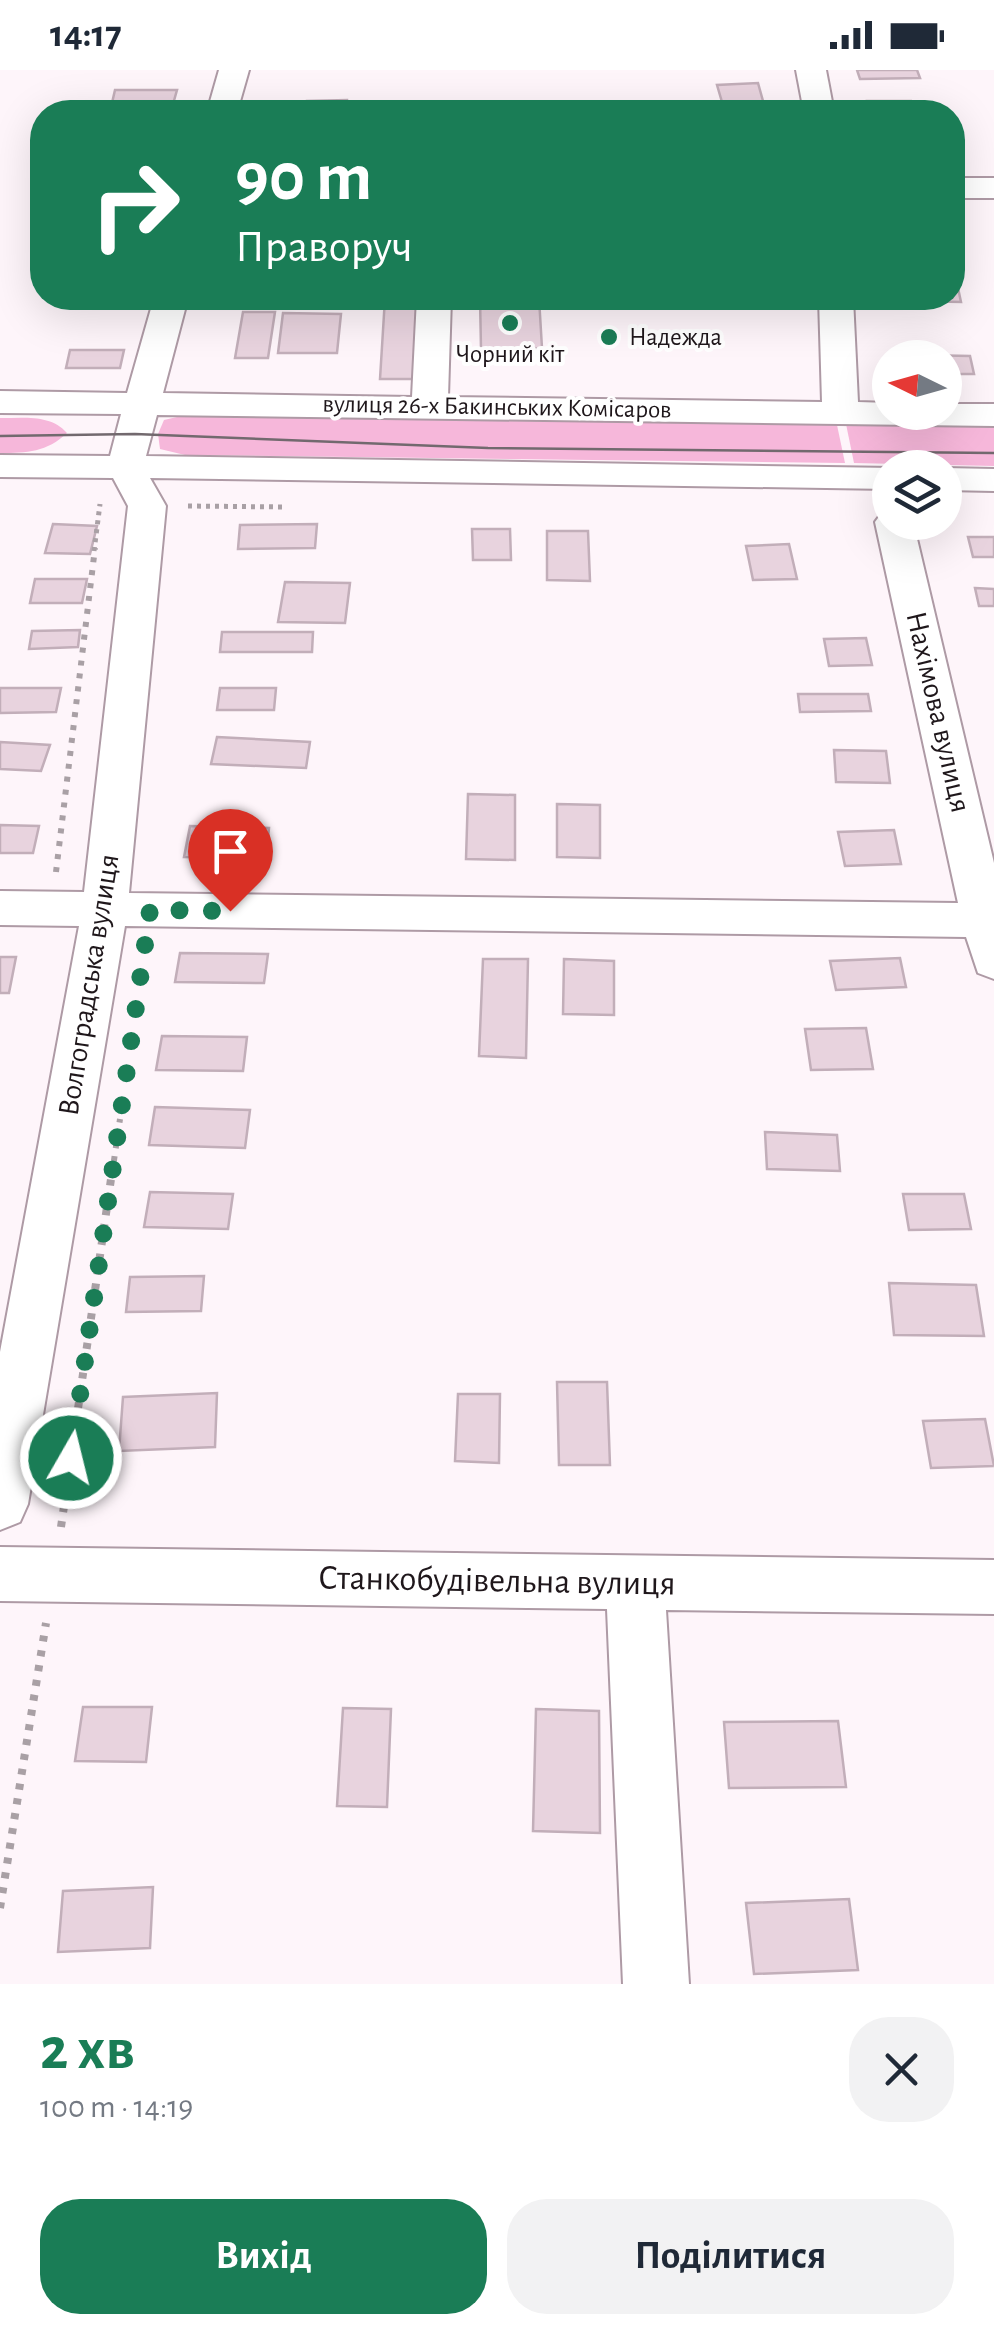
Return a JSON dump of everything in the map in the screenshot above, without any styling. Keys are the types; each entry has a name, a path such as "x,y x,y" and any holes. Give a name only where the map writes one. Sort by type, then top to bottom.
{"street":[{"path":"225,100 234,70"},
{"path":"811,70 817,100"},
{"path":"965,188 994,188"},
{"path":"112,485 142,402 168,310"},
{"path":"427,406 433,388 434,310"},
{"path":"836,310 837,389 842,412"},
{"name":"вулиця 26-х Бакинських Комісаров","path":"0,402 994,415"},
{"path":"0,466 112,485 872,488"},
{"path":"962,479 994,480"},
{"name":"Волгоградська вулиця","path":"0,1504 105,909 147,506 112,485"},
{"name":"Нахімова вулиця","path":"898,540 992,934"},
{"path":"0,908 992,934"},
{"name":"Станкобудівельна вулиця","path":"27,1574 994,1587"},
{"path":"634,1584 656,1984"}],"path":[{"path":"52,908 112,485"},
{"path":"0,1908 27,1574 122,1106"}],"shaded area":[{"path":"194,413 837,425 845,463 185,455 160,449 158,434 164,420"},
{"path":"0,418 45,420 67,433 36,450 0,453"},
{"path":"846,424 872,425 872,430 994,427 994,466 962,465 962,450 872,450 872,463 854,463"}],"building":[{"path":"857,70 917,70 920,78 860,79"},
{"path":"758,83 763,100 721,100 717,85"},
{"path":"115,90 177,90 174,100 113,100"},
{"path":"384,310 421,310 418,379 380,379"},
{"name":"Чорний кіт","path":"480,310 540,310 542,348 481,349"},
{"path":"243,312 275,312 268,358 235,358"},
{"path":"283,313 341,314 337,353 278,353"},
{"path":"70,350 124,350 120,368 66,368"},
{"path":"962,356 970,356 974,374 962,374"},
{"path":"53,524 97,526 90,554 45,553"},
{"path":"317,524 315,548 238,549 240,525"},
{"path":"472,529 510,529 511,560 473,560"},
{"path":"547,531 588,531 590,581 547,580"},
{"path":"968,537 994,537 994,557 973,557"},
{"path":"789,544 797,579 753,580 746,546"},
{"path":"35,579 87,579 82,603 30,603"},
{"path":"285,582 350,583 345,623 278,622"},
{"path":"975,588 994,589 994,606 979,606"},
{"path":"80,630 78,647 29,649 32,631"},
{"path":"222,632 313,632 312,652 220,652"},
{"path":"866,638 872,665 829,666 824,639"},
{"path":"0,688 61,688 56,712 0,713"},
{"path":"220,688 276,688 274,710 217,710"},
{"path":"798,694 868,694 871,711 800,712"},
{"path":"217,737 310,742 306,768 211,764"},
{"path":"0,742 50,745 41,771 0,769"},
{"path":"834,750 886,751 890,783 836,782"},
{"path":"468,794 515,795 515,860 466,859"},
{"path":"557,804 600,805 600,858 557,857"},
{"path":"0,825 39,826 33,853 0,853"},
{"path":"190,826 269,828 266,858 184,857"},
{"path":"894,830 901,864 845,866 838,832"},
{"path":"180,953 268,954 264,983 175,982"},
{"path":"0,957 16,957 9,993 0,993"},
{"path":"900,958 906,987 836,990 830,961"},
{"path":"483,959 528,959 526,1058 479,1056"},
{"path":"564,959 614,961 614,1015 563,1014"},
{"path":"866,1028 873,1069 811,1070 805,1029"},
{"path":"162,1036 247,1037 243,1071 156,1070"},
{"path":"155,1107 250,1110 245,1148 149,1145"},
{"path":"765,1132 837,1135 840,1171 767,1169"},
{"path":"150,1192 233,1194 228,1229 144,1227"},
{"path":"903,1194 964,1194 971,1229 909,1230"},
{"path":"204,1276 201,1311 126,1312 130,1277"},
{"path":"889,1283 976,1285 984,1336 894,1335"},
{"path":"557,1382 607,1382 610,1465 559,1465"},
{"path":"217,1393 215,1447 119,1451 123,1397"},
{"path":"458,1394 500,1394 499,1463 455,1461"},
{"path":"985,1419 994,1466 931,1468 923,1421"},
{"path":"83,1707 152,1707 146,1762 75,1761"},
{"path":"343,1708 391,1709 387,1807 337,1806"},
{"path":"536,1709 599,1711 600,1833 533,1831"},
{"path":"838,1721 846,1787 729,1788 724,1722"},
{"path":"153,1887 150,1948 58,1952 63,1891"},
{"path":"849,1899 858,1970 754,1974 746,1903"}],"tram line":[{"path":"0,436 135,434 488,448 994,453"}],"place":[{"name":"Чорний кіт","path":"510,323"},
{"name":"Надежда","path":"609,337"}],"route":[{"path":"71,1458 150,910 230,911"}]}
